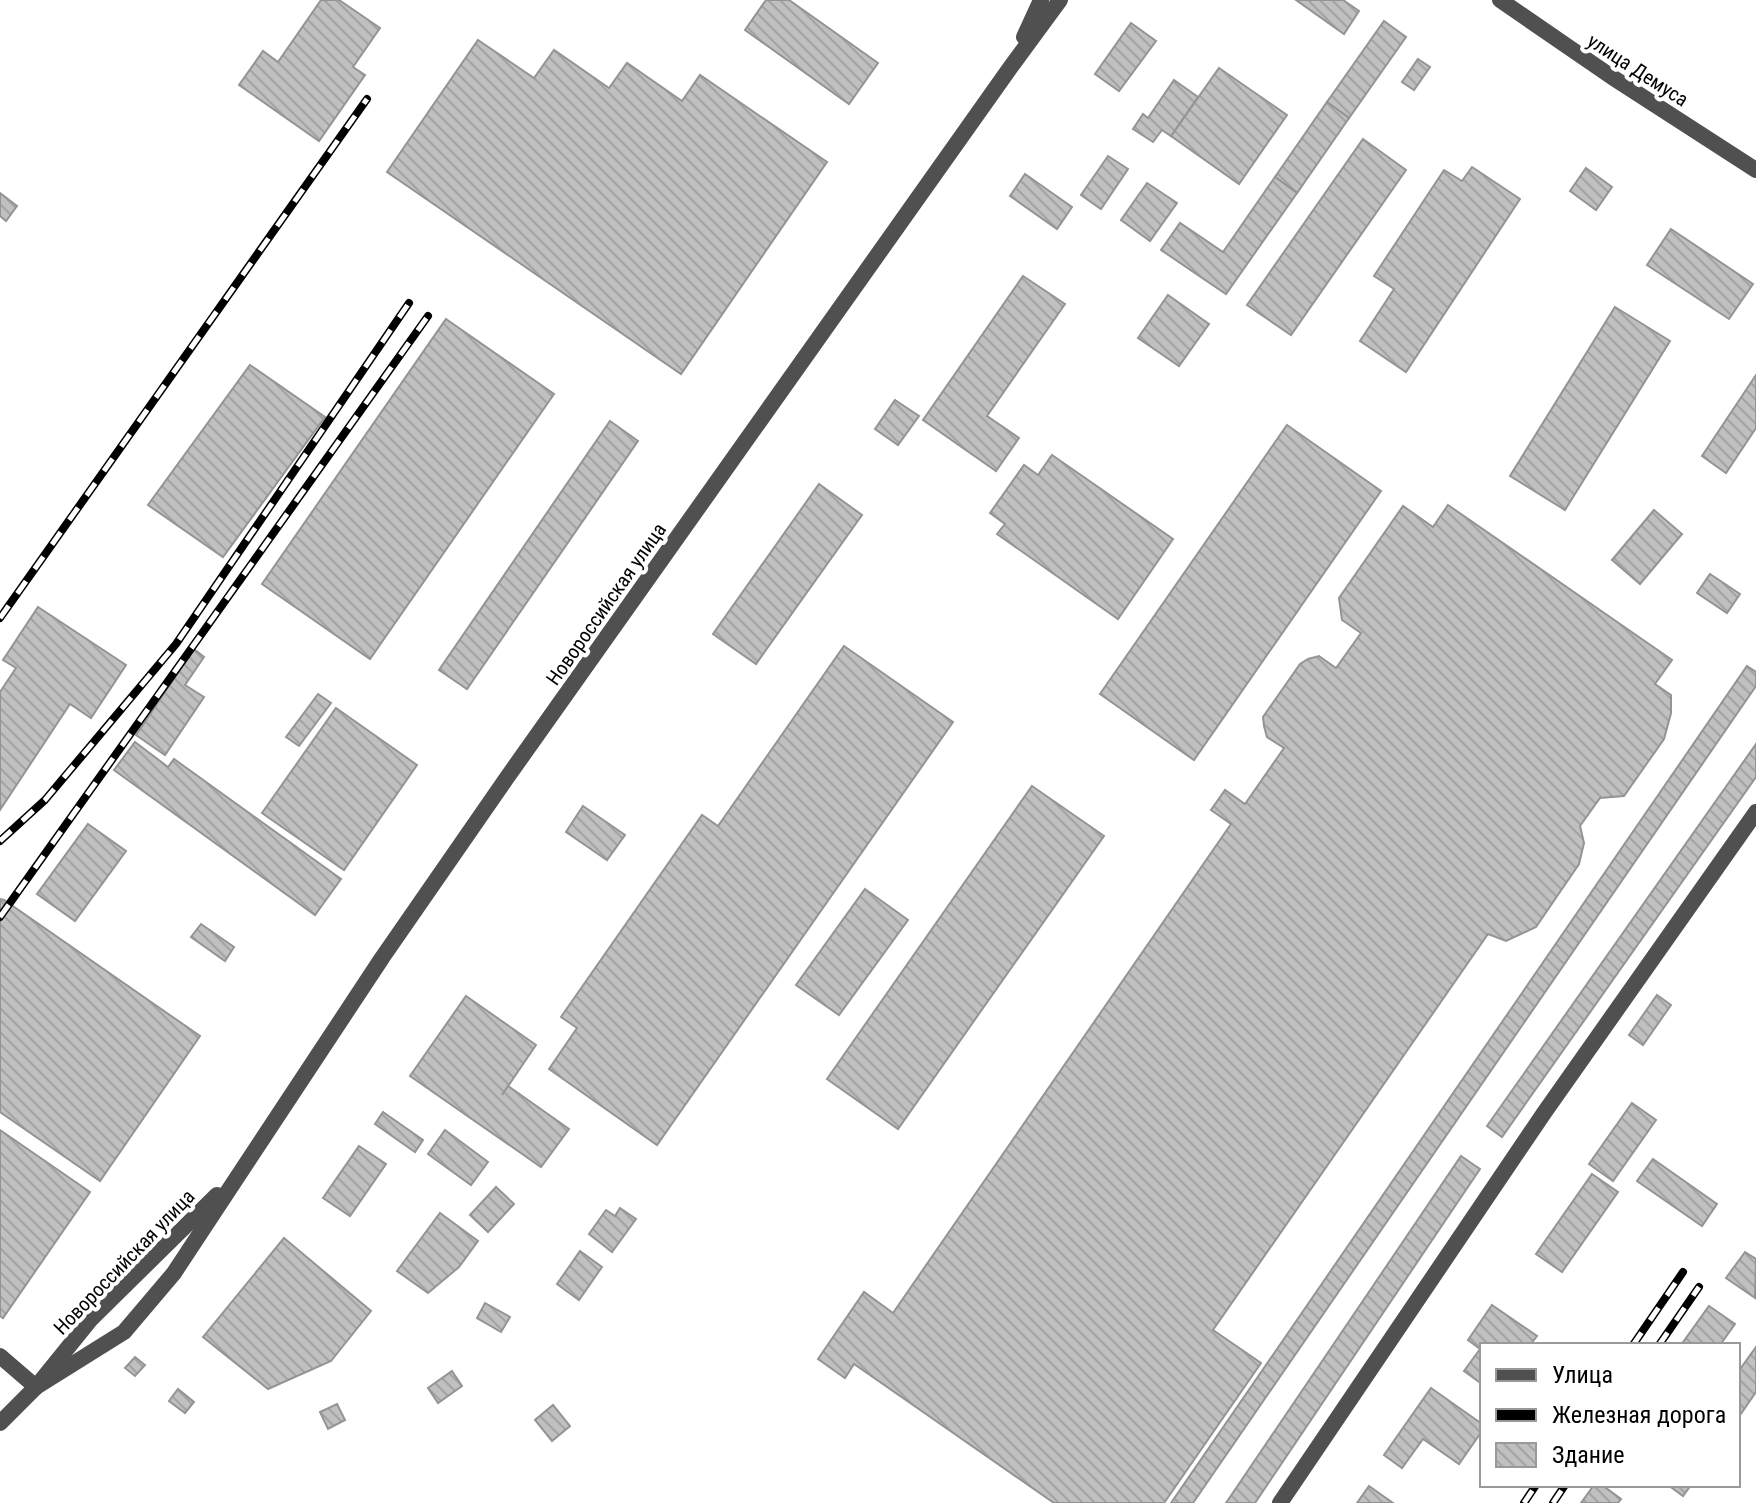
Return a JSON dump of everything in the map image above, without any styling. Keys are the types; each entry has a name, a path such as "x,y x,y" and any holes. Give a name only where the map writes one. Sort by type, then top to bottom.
{"street":[{"path":"1010,68 1041,0"},
{"path":"1010,68 1060,0"},
{"name":"улица Демуса","path":"1500,0 1756,170"},
{"name":"Новороссийская улица","path":"36,1387 124,1332 174,1273 382,958 497,791 1010,68"},
{"path":"1280,1503 1544,1113 1756,812"},
{"name":"Новороссийская улица","path":"0,1423 36,1387 91,1319 243,1169"},
{"path":"0,1356 36,1387"}],"building":[{"path":"321,0 339,0 380,28 353,67 365,75 319,141 239,85 263,51 278,62"},
{"path":"766,0 789,0 878,63 849,104 745,30"},
{"path":"1296,0 1343,0 1359,11 1344,34"},
{"path":"1384,21 1406,37 1349,118 1327,102"},
{"path":"1131,23 1156,41 1119,91 1095,74"},
{"path":"478,40 534,78 554,50 609,88 627,63 682,101 700,75 827,162 681,374 387,172"},
{"path":"1418,59 1430,67 1414,90 1402,82"},
{"path":"1219,68 1287,115 1239,184 1171,136"},
{"path":"1174,80 1198,97 1171,136 1162,130 1153,142 1133,129 1143,114 1148,118"},
{"path":"1327,102 1349,118 1297,193 1275,177"},
{"path":"1363,139 1406,170 1291,335 1247,305"},
{"path":"1108,156 1128,169 1101,209 1081,195"},
{"path":"1472,167 1520,199 1406,372 1360,341 1394,289 1374,276 1444,170 1462,181"},
{"path":"1586,168 1612,187 1596,210 1570,191"},
{"path":"1025,174 1072,207 1057,229 1010,196"},
{"path":"1275,177 1297,193 1226,294 1161,250 1180,223 1223,252"},
{"path":"1147,183 1177,203 1150,241 1121,220"},
{"path":"0,193 17,206 6,221 0,216"},
{"path":"1671,229 1753,284 1729,319 1647,265"},
{"path":"1023,276 1065,304 987,416 1019,438 996,471 923,420"},
{"path":"1168,295 1209,324 1179,366 1138,338"},
{"path":"1615,307 1670,341 1565,510 1510,476"},
{"path":"446,319 554,394 370,659 262,584"},
{"path":"250,365 325,417 223,557 148,505"},
{"path":"1756,375 1756,428 1726,473 1702,456"},
{"path":"895,400 919,416 898,445 875,429"},
{"path":"610,421 638,441 467,689 439,670"},
{"path":"1287,425 1381,491 1194,760 1100,694"},
{"path":"1052,455 1173,539 1118,619 997,534 1005,524 990,513 1024,465 1038,475"},
{"path":"819,484 862,515 756,664 713,634"},
{"path":"1448,505 1672,660 1655,684 1671,695 1671,713 1664,739 1624,796 1600,798 1580,826 1584,843 1579,864 1536,927 1506,941 1488,934 1213,1330 1261,1363 1164,1503 1054,1503 854,1364 845,1378 818,1359 864,1292 893,1313 1231,824 1211,810 1225,790 1245,804 1284,748 1267,737 1263,717 1300,664 1319,656 1336,668 1361,633 1342,620 1339,598 1403,506 1433,527"},
{"path":"1654,510 1682,534 1640,584 1612,560"},
{"path":"1710,574 1740,594 1727,613 1697,593"},
{"path":"38,607 126,665 91,718 70,704 0,810 0,692 16,668 3,660"},
{"path":"844,646 953,722 657,1145 549,1069 577,1028 561,1017 702,815 718,826"},
{"path":"194,649 204,657 185,685 204,697 165,755 136,735"},
{"path":"1747,666 1756,672 1756,686 1193,1503 1171,1503"},
{"path":"318,694 331,703 299,746 286,737"},
{"path":"336,708 417,765 344,870 262,813"},
{"path":"135,742 168,767 174,759 341,879 315,915 114,770"},
{"path":"1756,744 1756,777 1502,1137 1487,1126"},
{"path":"1032,786 1104,836 898,1129 827,1079"},
{"path":"583,806 625,835 607,860 566,832"},
{"path":"88,824 126,851 75,921 37,894"},
{"path":"865,889 908,920 839,1015 796,985"},
{"path":"0,899 200,1036 100,1181 0,1112"},
{"path":"201,924 234,947 225,961 191,937"},
{"path":"1657,995 1671,1005 1643,1045 1629,1035"},
{"path":"466,996 536,1045 508,1086 569,1129 541,1167 410,1076"},
{"path":"1632,1103 1656,1120 1613,1181 1589,1164"},
{"path":"383,1112 423,1140 415,1152 375,1124"},
{"path":"0,1130 90,1192 3,1318 0,1316"},
{"path":"445,1130 488,1162 471,1185 428,1154"},
{"path":"359,1146 386,1164 350,1216 323,1198"},
{"path":"1461,1156 1480,1169 1255,1503 1226,1503"},
{"path":"1653,1159 1717,1204 1702,1226 1637,1181"},
{"path":"1592,1174 1618,1192 1562,1272 1536,1254"},
{"path":"496,1187 514,1204 488,1232 470,1215"},
{"path":"620,1208 636,1219 612,1252 589,1234 606,1210 615,1216"},
{"path":"440,1213 478,1241 459,1267 428,1293 397,1271"},
{"path":"284,1238 371,1311 331,1361 268,1389 203,1337"},
{"path":"580,1251 602,1267 579,1300 557,1284"},
{"path":"1745,1252 1756,1259 1755,1298 1726,1278"},
{"path":"485,1303 510,1317 501,1332 477,1318"},
{"path":"1492,1305 1537,1336 1532,1343 1480,1343 1480,1349 1468,1340"},
{"path":"1709,1306 1735,1324 1721,1343 1682,1343"},
{"path":"1756,1347 1756,1392 1740,1415 1740,1369"},
{"path":"1480,1349 1480,1383 1464,1371"},
{"path":"135,1357 145,1365 135,1376 125,1368"},
{"path":"452,1371 462,1386 438,1403 428,1388"},
{"path":"1431,1388 1480,1423 1480,1434 1459,1464 1423,1439 1402,1468 1384,1455"},
{"path":"178,1389 194,1402 185,1413 169,1401"},
{"path":"337,1404 345,1420 328,1429 320,1412"},
{"path":"553,1405 570,1426 552,1441 535,1420"},
{"path":"1369,1486 1393,1503 1357,1503"},
{"path":"1593,1487 1605,1487 1621,1499 1618,1503 1581,1503"},
{"path":"1671,1487 1690,1487 1683,1496"}],"railway":[{"path":"0,618 367,99"},
{"path":"0,841 45,800 176,644 409,303"},
{"path":"0,917 428,316"},
{"path":"1634,1343 1683,1272"},
{"path":"1660,1343 1699,1287"},
{"path":"1524,1503 1535,1487"},
{"path":"1553,1503 1564,1487"}]}
